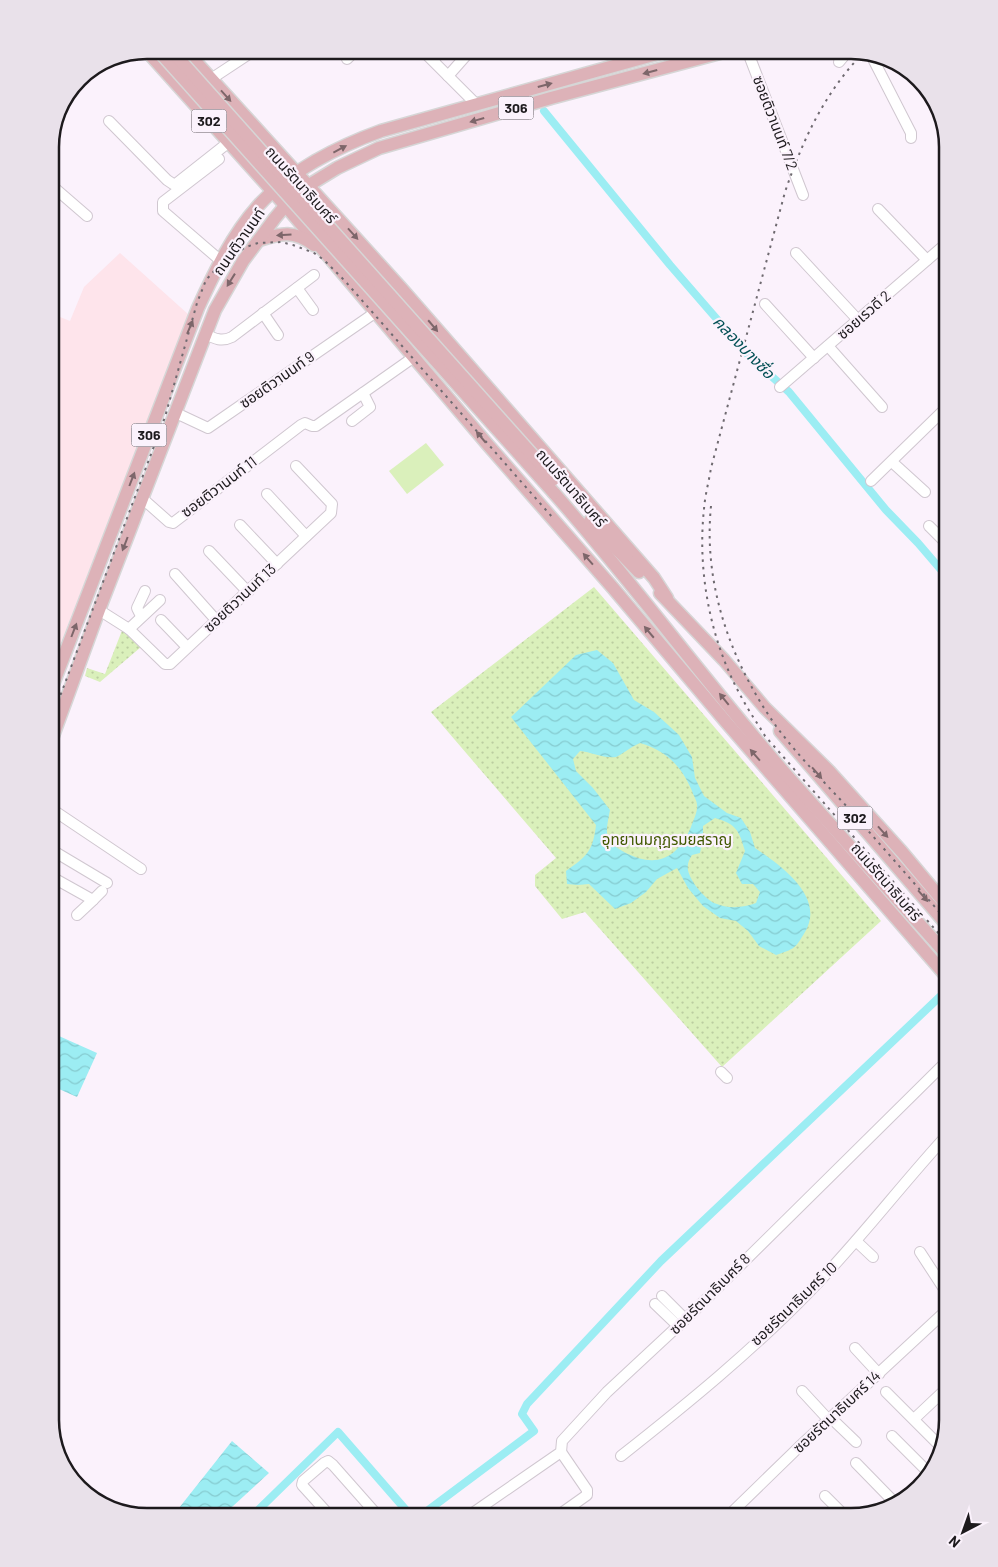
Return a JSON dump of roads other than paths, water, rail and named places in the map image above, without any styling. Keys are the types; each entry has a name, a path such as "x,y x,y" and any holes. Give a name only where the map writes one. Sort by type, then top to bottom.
{"main road":[{"name":"302","path":"154,59 229,142 277,188"},
{"name":"ถนนรัตนาธิเบศร์","path":"166,59 558,490 667,598 765,708 829,770 939,896"},
{"name":"ถนนรัตนาธิเบศร์","path":"179,59 558,490 663,625 791,780 939,946"},
{"name":"302","path":"193,59 295,175"},
{"name":"ถนนติวานนท์","path":"59,664 186,336 221,261 257,207 277,188 295,175 355,140 381,131 638,59"},
{"name":"ถนนติวานนท์","path":"59,719 205,334 226,289 243,261 290,200 309,185 356,158 386,146 551,98 697,59"},
{"path":"244,115 247,138 278,176 277,188 290,200 300,202 341,248 346,276"},
{"name":"ถนนรัตนาธิเบศร์","path":"295,175 309,185 401,288 642,563 667,598"},
{"path":"290,200 295,175"},
{"name":"ถนนรัตนาธิเบศร์","path":"290,200 335,263 488,445 939,968"},
{"path":"259,240 276,235 298,235 335,263"},
{"path":"376,311 371,298 375,287 386,282 401,288"},
{"path":"145,445 161,452"},
{"name":"ถนนรัตนาธิเบศร์","path":"765,708 790,743 939,916"}],"street":[{"path":"211,79 241,59"},
{"path":"448,76 463,59"},
{"name":"ซอยติวานนท์ 7/2","path":"750,59 803,195"},
{"path":"838,62 841,59"},
{"path":"434,60 476,104"},
{"path":"874,62 911,134 911,138"},
{"path":"109,121 173,184 229,142"},
{"path":"219,159 163,202 163,211 221,261"},
{"path":"59,192 87,216"},
{"path":"878,209 927,260"},
{"name":"ซอยเรวดี 2","path":"780,387 939,250"},
{"path":"796,253 858,320"},
{"path":"205,334 219,340 226,340 314,275"},
{"path":"297,288 314,310"},
{"path":"765,304 814,358"},
{"name":"ซอยติวานนท์ 9","path":"176,413 208,428 376,311"},
{"path":"263,313 278,335"},
{"path":"828,346 882,407"},
{"path":"352,421 370,406 363,393 414,357"},
{"name":"ซอยติวานนท์ 11","path":"143,499 169,522 173,523 301,425 305,423 316,426 363,393"},
{"path":"871,481 939,416"},
{"path":"892,462 925,492"},
{"name":"ซอยติวานนท์ 13","path":"99,610 129,629 165,664 170,664 331,513 332,504 296,466"},
{"path":"267,494 306,536"},
{"path":"240,525 277,564"},
{"path":"929,526 939,536"},
{"path":"209,551 248,592"},
{"path":"175,574 216,620"},
{"path":"141,616 137,608 145,591"},
{"path":"129,629 160,600"},
{"path":"161,620 187,647"},
{"path":"59,814 141,869"},
{"path":"59,855 104,887 76,915"},
{"path":"59,882 93,900"},
{"name":"ซอยรัตนาธิเบศร์ 8","path":"480,1508 561,1452 562,1441 607,1392 939,1069"},
{"name":"ซอยรัตนาธิเบศร์ 10","path":"622,1456 697,1396 809,1292 939,1149"},
{"path":"856,1241 873,1257"},
{"path":"920,1252 939,1281"},
{"path":"658,1300 681,1322"},
{"name":"ซอยรัตนาธิเบศร์ 14","path":"736,1508 939,1317"},
{"path":"855,1348 879,1374"},
{"path":"802,1391 826,1417 831,1418 856,1442"},
{"path":"886,1392 936,1442"},
{"path":"914,1419 939,1395"},
{"path":"892,1436 924,1468"},
{"path":"561,1452 587,1490 587,1495 571,1508"},
{"path":"323,1508 302,1485 303,1481 328,1461 371,1508"},
{"path":"856,1463 891,1499"},
{"path":"825,1496 837,1508"}],"water":[{"path":"597,650 613,663 634,700 654,712 679,735 692,757 695,778 704,796 727,813 741,818 750,832 755,848 776,863 797,883 810,906 810,919 805,932 794,948 776,955 759,946 748,931 736,921 720,918 703,906 688,888 677,868 657,879 646,892 631,903 615,909 589,884 567,884 566,871 588,852 593,841 596,825 511,717 576,655","holes":["640,743 658,750 678,766 688,782 697,803 691,827 679,847 664,858 656,860 635,857 617,848 612,843 607,835 610,810 593,788 576,771 573,759 580,751 616,757","715,818 728,823 736,829 741,838 745,851 736,873 742,884 753,884 760,892 756,903 735,907 714,903 694,884 688,870 689,860 692,855 700,853 703,826"]},
{"path":"59,1036 97,1053 77,1097 59,1089"},
{"path":"232,1441 269,1473 231,1508 179,1508"}],"waterway":[{"name":"คลองบางซื่อ","path":"544,111 670,265 748,355 789,392 886,510 939,568"},
{"path":"431,1508 534,1431 522,1414 527,1404 661,1261 939,998"},
{"path":"260,1508 338,1432 404,1508"}],"railway":[{"path":"857,59 838,83 817,117 799,153 785,192 711,468 702,533 705,583 709,608 722,656 743,700 765,736 939,934"},
{"path":"59,699 165,417 197,303 206,280 223,261 246,247 258,243 281,242 314,253 324,260 345,281 553,518"},
{"path":"711,506 711,565 716,593 734,649 760,701 793,748 939,912"}],"park label":[{"name":"อุทยานมกุฎรมยสราญ","path":"667,840"}]}
